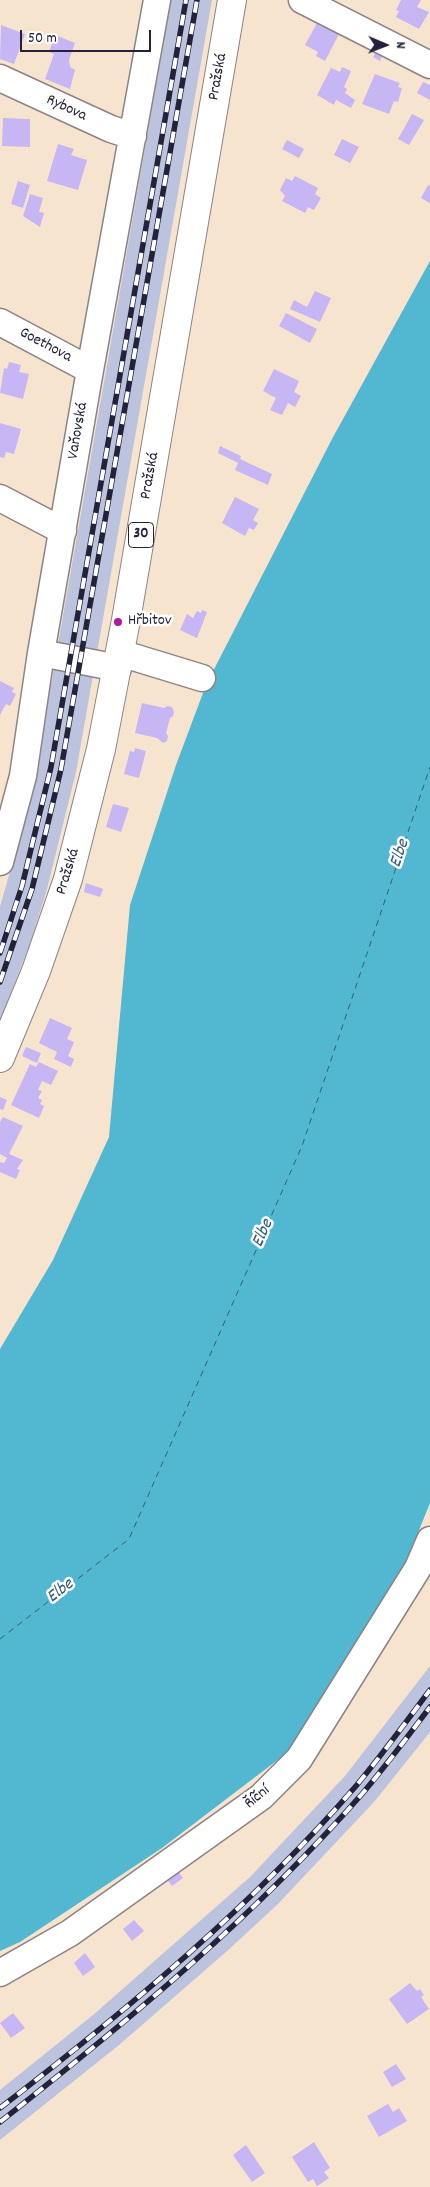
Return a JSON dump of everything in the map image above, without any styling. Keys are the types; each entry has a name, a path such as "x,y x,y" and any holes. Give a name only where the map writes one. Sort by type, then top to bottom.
{"main road":[{"name":"Pražská","path":"0,1058 36,971 68,879 99,758 119,661 232,0"}],"street":[{"name":"Vaňovská","path":"0,862 23,776 41,653 62,531 157,0"},
{"path":"302,0 430,65"},
{"name":"Rybova","path":"0,78 111,129 133,136"},
{"name":"Goethova","path":"0,322 90,370"},
{"path":"0,498 62,531"},
{"path":"41,653 119,661 202,678"},
{"name":"Říční","path":"0,1974 70,1933 261,1797 284,1775 298,1759 418,1568 430,1540"}],"shaded area":[{"path":"171,0 212,0 76,772 46,893 29,946 0,1021 0,907 22,829 37,764"},
{"path":"430,1666 430,1732 374,1802 277,1905 226,1952 119,2045 0,2140 0,2090 93,2015 250,1877 345,1776"}],"water":[{"name":"Elbe","path":"430,261 430,1503 392,1597 292,1749 162,1848 20,1942 0,1951 0,1349 53,1260 109,1137 130,905 176,765 206,685 332,439"}],"building":[{"path":"401,0 421,0 417,7 429,12 419,29 396,17 399,11 396,10"},
{"path":"317,23 325,27 327,24 335,28 333,31 339,34 325,61 316,56 318,52 305,45"},
{"path":"1,25 25,34 14,64 0,59"},
{"path":"55,35 75,43 69,60 70,67 75,70 70,89 45,79 54,54 49,52"},
{"path":"378,46 385,50 380,61 373,57"},
{"path":"342,67 351,71 344,87 347,89 345,93 355,100 351,108 336,100 334,105 317,95 331,68 340,72"},
{"path":"375,74 400,83 398,87 402,88 398,102 394,101 389,114 362,104"},
{"path":"423,82 430,85 430,100 417,93"},
{"path":"412,114 424,120 409,145 398,139"},
{"path":"3,118 30,119 30,147 2,146"},
{"path":"342,139 359,147 350,163 334,155"},
{"path":"287,140 304,149 299,158 282,149"},
{"path":"58,144 74,149 71,155 87,160 78,190 47,181"},
{"path":"295,176 318,188 315,194 321,198 314,210 308,207 305,213 282,201 285,196 280,190 286,178 292,181"},
{"path":"18,181 30,185 23,208 11,204"},
{"path":"428,185 430,186 430,203 421,198"},
{"path":"30,194 43,198 39,212 44,213 40,227 23,216"},
{"path":"315,291 331,298 320,322 290,309 294,300 307,307"},
{"path":"286,313 317,329 310,343 279,326"},
{"path":"9,362 21,365 19,372 29,374 23,399 0,393 4,368 7,369"},
{"path":"274,369 299,381 294,392 301,396 295,407 288,403 282,415 270,410 276,398 263,391"},
{"path":"0,423 21,429 14,454 6,452 4,458 0,457"},
{"path":"220,446 241,456 240,459 272,474 268,485 235,470 238,463 218,453"},
{"path":"235,497 259,509 253,520 258,523 254,530 249,528 245,536 222,523"},
{"path":"202,610 207,612 197,638 180,630 187,614 193,618 197,611 201,613"},
{"path":"0,681 14,688 12,692 16,694 10,706 6,704 0,715"},
{"path":"142,703 164,708 167,706 172,707 174,712 170,718 166,733 168,736 167,741 163,743 157,738 135,733"},
{"path":"135,748 146,751 139,778 124,774 130,751 134,752"},
{"path":"113,804 129,808 121,832 106,827"},
{"path":"86,883 103,889 100,897 84,892"},
{"path":"50,1018 72,1028 67,1039 74,1042 68,1056 74,1059 71,1067 54,1059 57,1052 39,1043"},
{"path":"26,1047 41,1053 37,1063 22,1056"},
{"path":"39,1062 58,1071 51,1085 42,1081 38,1090 42,1091 38,1098 42,1100 40,1104 44,1106 39,1118 11,1105 30,1064 36,1067"},
{"path":"0,1097 7,1100 3,1110 0,1109"},
{"path":"3,1117 23,1126 9,1154 23,1160 17,1169 20,1170 16,1179 0,1172 0,1162 4,1163 7,1158 0,1154 0,1122"},
{"path":"174,1865 183,1878 172,1886 166,1878"},
{"path":"134,1920 144,1931 132,1941 123,1929"},
{"path":"85,1953 95,1967 83,1976 74,1963"},
{"path":"410,1983 417,1991 420,1989 424,1995 421,1997 429,2009 407,2024 389,1999"},
{"path":"13,2013 25,2028 11,2038 0,2023"},
{"path":"396,2064 406,2079 392,2087 383,2072"},
{"path":"388,2104 393,2112 399,2108 407,2121 379,2137 367,2116"},
{"path":"314,2142 330,2168 324,2172 329,2178 317,2186 313,2179 308,2182 292,2157"},
{"path":"246,2145 265,2173 252,2182 233,2155"}],"ferry route":[{"path":"0,1639 129,1539 302,1146 430,767"}],"railway":[{"path":"0,953 22,886 51,767 186,0"},
{"path":"0,982 32,889 61,769 197,0"},
{"path":"0,2108 94,2034 186,1956 274,1874 356,1786 430,1690"},
{"path":"0,2122 142,2006 234,1925 278,1883 362,1794 430,1707"}],"place":[{"name":"Hřbitov","path":"118,622"}]}
